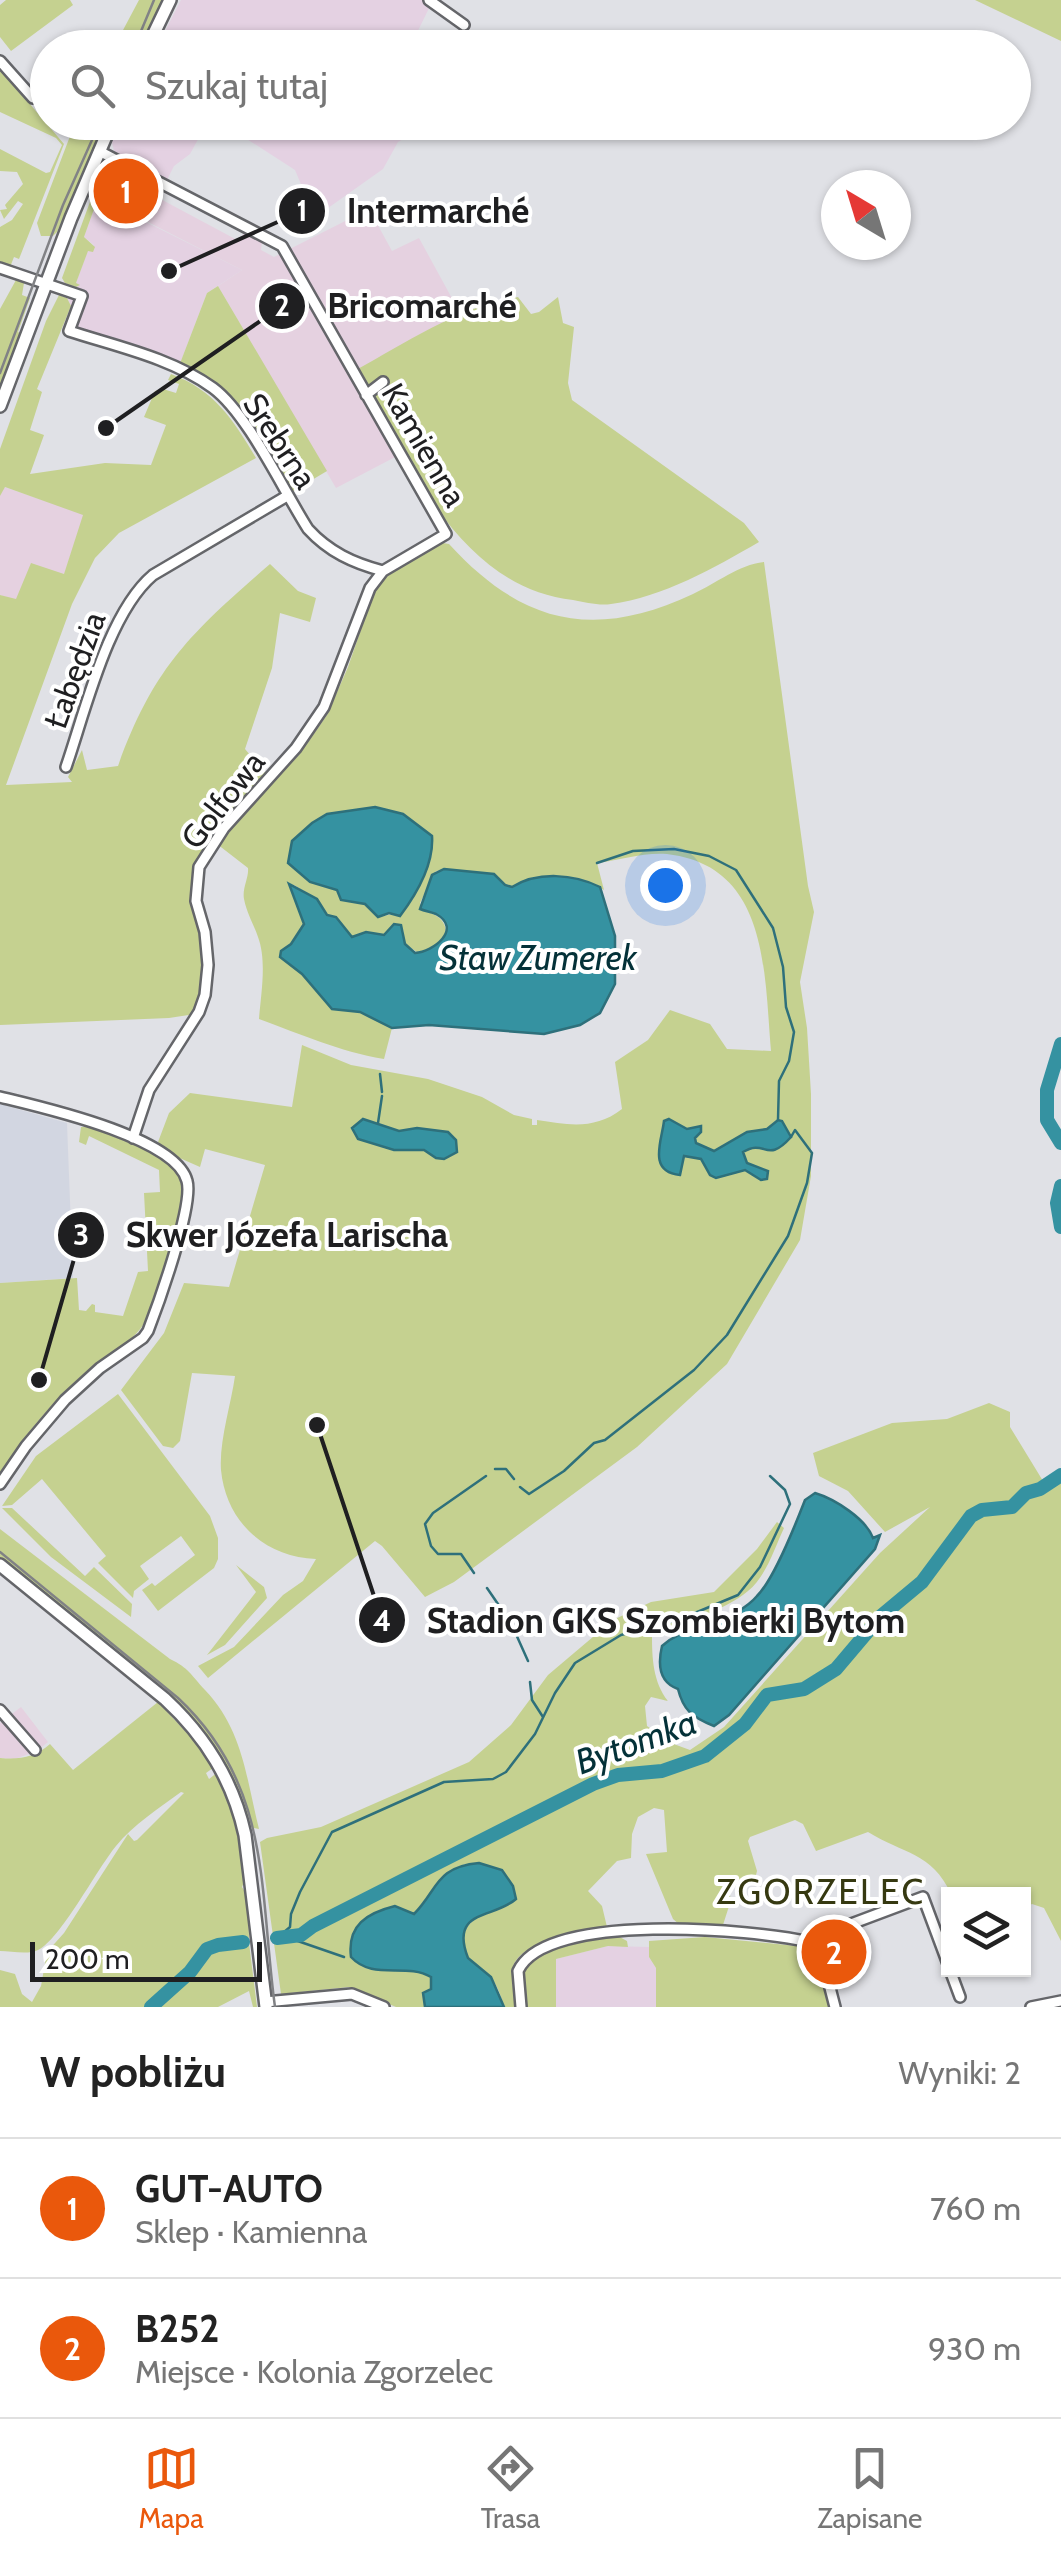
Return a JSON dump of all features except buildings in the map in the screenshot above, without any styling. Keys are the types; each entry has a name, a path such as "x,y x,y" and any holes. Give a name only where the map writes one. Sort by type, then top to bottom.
{"main road":[{"path":"156,30 170,0"},
{"path":"0,406 104,140"},
{"path":"0,1565 165,1699 188,1720 212,1752 240,1810 266,2005"}],"street":[{"path":"429,0 464,25"},
{"path":"0,62 30,95"},
{"name":"Kamienna","path":"99,151 282,246 446,534 383,571"},
{"path":"0,268 46,284"},
{"name":"Srebrna","path":"46,284 82,296 68,331 171,366 214,388 235,409 308,529 323,545 383,571"},
{"path":"366,395 384,382"},
{"name":"Łabędzia","path":"66,767 117,622 136,592 153,575 287,496"},
{"name":"Golfowa","path":"133,1138 149,1090 200,1012 205,995 205,932 196,901 199,867 224,828 296,748 324,707 370,588 383,571"},
{"path":"0,1097 78,1117 133,1138 179,1165 188,1182 155,1312 143,1338 100,1368 54,1411 0,1484"},
{"path":"0,1710 35,1750"},
{"path":"817,1949 836,1930 923,1897 941,1945"},
{"path":"522,2007 518,1970 526,1957 556,1942 607,1931 702,1930 799,1940 817,1949 835,2007"},
{"path":"953,1977 960,1997"},
{"path":"266,2005 352,1994 384,2007"},
{"path":"1031,2007 1061,2001"}],"shaded area":[{"path":"181,0 433,0 418,30 166,30"},
{"path":"198,140 167,180 114,151 112,142"},
{"path":"248,140 401,140 383,169 321,213 295,170"},
{"path":"112,170 157,187 140,219 242,270 207,293 179,366 64,326 71,306 67,298 59,295 64,281 76,283 88,250 94,245 84,237 97,201 109,191 104,188"},
{"path":"153,195 239,241 244,233 262,242 261,250 274,257 369,209 392,251 419,238 460,313 352,373 399,455 336,488 218,286 242,270 140,218"},
{"path":"4,487 84,514 64,575 15,600 0,595 0,496"},
{"path":"0,1104 67,1123 73,1278 0,1283"},
{"path":"21,1707 48,1742 15,1759 0,1758 0,1723"},
{"path":"608,1946 649,1947 649,1957 656,1968 656,2007 556,2007 556,1959"}],"green space":[{"path":"6,0 70,0 73,5 39,30 30,30 30,37 11,51 0,37 0,5"},
{"path":"139,0 163,0 148,30 123,30"},
{"path":"975,0 1061,0 1061,41"},
{"path":"0,69 30,104 30,126 0,112"},
{"path":"58,140 64,144 19,259 14,257 10,267 0,263 0,227 12,220 23,204 18,201 4,219 0,210 7,209 5,205 23,184 17,172 0,171 0,149 46,173 62,145"},
{"path":"69,140 98,140 57,232 41,236 37,223"},
{"path":"116,164 104,188 110,191 105,201 98,198 84,237 95,247 93,252 88,251 76,283 80,285 65,283 62,278 101,172"},
{"path":"16,280 24,283 22,295 30,298 18,332 22,334 0,393 0,309"},
{"path":"218,286 327,471 290,493 237,407 179,366 207,293"},
{"path":"59,295 67,298 71,306 37,389 42,392 30,430 44,435 30,474 105,463 151,465 166,425 144,417 155,391 176,393 179,384 168,380 171,374 211,397 256,458 119,533 95,558 72,604 6,785 72,782 68,777 82,750 87,770 118,766 146,702 178,653 218,610 270,564 298,591 316,598 310,622 280,613 272,668 245,749 266,774 216,830 197,863 192,899 205,966 195,1014 0,1025 0,595 16,599 31,563 64,574 83,515 5,487 0,496 0,449"},
{"path":"518,297 531,314 558,297 563,323 574,327 568,383 572,400 744,523 759,542 669,588 606,604 533,590 498,571 467,545 416,478 356,370 454,317"},
{"path":"443,543 449,544 477,571 533,608 562,617 592,620 657,608 764,562 814,912 800,982 811,1094 811,1176 800,1240 727,1364 637,1447 454,1582 425,1597 375,1541 208,1678 198,1666 234,1647 283,1595 303,1581 316,1559 280,1552 265,1544 251,1533 231,1506 224,1489 221,1459 235,1376 192,1373 180,1441 173,1448 163,1446 121,1390 164,1333 184,1283 229,1287 265,1165 205,1149 200,1167 166,1152 158,1142 169,1113 190,1093 292,1107 302,1045 351,1065 428,1079 482,1097 514,1115 532,1119 532,1125 537,1125 537,1120 592,1123 622,1109 615,1062 648,1040 670,1010 710,1024 727,1049 771,1051 762,957 755,927 743,901 725,879 700,863 667,854 597,863 604,890 571,877 534,878 513,887 494,874 436,871 420,903 424,911 443,922 446,937 420,954 405,944 403,929 389,929 384,935 366,932 352,938 336,917 327,915 317,899 294,885 304,924 282,959 302,974 332,1009 360,1012 392,1028 384,1059 336,1047 259,1019 262,956 244,899 248,868 217,844 234,820 299,755 327,715 375,589 396,567","holes":["375,807 433,844 413,899 393,914 378,917 365,904 341,900 337,890 310,882 292,841 352,812"]},
{"path":"81,1127 90,1127 160,1155 183,1179 175,1232 155,1300 141,1328 66,1391 0,1473 0,1283 77,1278 79,1310 86,1311 92,1304 95,1312 123,1316 138,1272 148,1271 144,1193 160,1192 159,1170 89,1136 86,1145 79,1142"},
{"path":"118,1394 210,1516 218,1538 214,1568 158,1611 142,1590 152,1583 155,1586 195,1555 181,1536 140,1566 149,1579 134,1591 133,1598 98,1563 106,1556 42,1479 12,1505 2,1506 36,1456"},
{"path":"989,1403 1010,1412 1010,1427 1043,1481 1011,1504 987,1505 969,1513 920,1579 877,1613 849,1651 853,1657 881,1618 930,1577 973,1517 1014,1509 1029,1494 1061,1480 1061,1941 1044,1908 1031,1904 1031,1887 947,1887 935,1870 916,1855 868,1832 816,1851 803,1824 795,1820 750,1837 756,1875 728,1886 731,1900 722,1928 680,1925 673,1919 646,1854 667,1852 664,1810 654,1808 638,1817 632,1834 631,1858 617,1861 588,1891 602,1906 607,1927 554,1939 519,1957 512,1976 517,2007 504,2007 493,1980 472,1963 463,1947 463,1937 471,1922 507,1906 465,1864 443,1876 414,1914 395,1906 369,1915 351,1957 369,1968 411,1971 431,1977 431,1989 423,1992 425,2007 396,2007 349,1987 281,1994 260,1842 321,1827 469,1762 511,1725 548,1675 613,1620 651,1602 714,1592 757,1549 777,1522 784,1528 765,1570 748,1591 715,1611 652,1635 656,1678 668,1701 651,1697 645,1706 647,1726 671,1743 690,1750 724,1727 880,1553 930,1507 885,1532 848,1491 819,1476 813,1453 892,1423 947,1419"},
{"path":"2,1508 12,1508 85,1576 94,1567 132,1604 131,1617 51,1557"},
{"path":"0,1529 186,1669 218,1705 235,1738 259,1829 249,1827 220,1757 190,1718 0,1560"},
{"path":"236,1565 264,1587 267,1598 225,1645 207,1655 256,1592"},
{"path":"158,1702 200,1747 213,1768 206,1773 209,1779 218,1772 228,1797 243,1847 242,1887 248,1897 249,1938 219,1942 207,1948 183,1977 147,2007 0,2007 0,1970 15,1974 22,1994 32,2002 41,1986 47,1952 64,1933 128,1834 137,1840 184,1793 155,1811 123,1838 47,1944 29,1952 0,1951 0,1758 27,1757 50,1744 73,1770"},
{"path":"614,1934 627,1941 628,1947 608,1946 556,1959 556,2007 525,2007 525,1968 534,1960 566,1944"},
{"path":"705,1937 807,1947 817,1958 830,2007 656,2007 656,1968 649,1957 649,1941"},
{"path":"249,1943 257,2007 253,2007 249,1991 218,2007 154,2007 194,1972 208,1951"}],"water":[{"path":"375,807 403,814 432,836 427,869 400,916 389,913 378,917 365,904 341,900 337,890 310,882 288,863 292,841 312,823 327,814"},
{"name":"Staw Zumerek","path":"444,869 494,874 512,887 533,878 556,876 600,887 615,936 615,984 600,1013 580,1025 544,1034 429,1025 392,1028 360,1012 332,1009 302,974 280,957 304,924 289,884 317,899 327,915 336,917 352,937 366,932 384,935 394,924 401,925 405,944 415,953 430,949 442,939 447,926 436,914 420,909 432,875"},
{"path":"363,1119 399,1131 417,1128 448,1132 456,1140 457,1152 444,1159 436,1158 424,1150 394,1150 358,1139 352,1128"},
{"path":"669,1119 687,1129 701,1126 696,1143 714,1151 747,1132 767,1129 778,1120 791,1137 776,1149 751,1148 743,1152 747,1163 768,1171 767,1179 761,1180 745,1170 716,1178 701,1159 684,1156 680,1175 670,1173 660,1162 664,1121"},
{"path":"815,1493 849,1511 873,1538 880,1535 875,1549 729,1715 714,1726 706,1723 689,1712 678,1689 663,1677 662,1646 679,1635 730,1616 753,1600 778,1564 805,1500"},
{"path":"479,1863 502,1870 516,1899 477,1918 464,1931 468,1958 491,1977 504,2007 425,2007 423,1993 431,1989 431,1977 411,1971 369,1968 351,1957 352,1937 361,1922 395,1906 414,1914 445,1875"}],"waterway":[{"path":"597,863 633,851 674,849 709,856 736,870 773,928 794,1032 789,1061 779,1081 778,1120"},
{"name":"Bytomka","path":"1061,1044 1047,1090 1047,1120 1061,1143"},
{"path":"380,1074 382,1092"},
{"path":"378,1123 382,1096"},
{"path":"520,1487 529,1494 564,1471 594,1443 605,1440 694,1370 727,1335 788,1236 807,1183 812,1153 795,1130 791,1137"},
{"name":"Bytomka","path":"1061,1186 1057,1203 1061,1227"},
{"path":"495,1469 506,1469 514,1479"},
{"name":"Bytomka","path":"277,1938 301,1935 593,1784 618,1775 662,1771 705,1756 745,1724 767,1695 804,1689 836,1669 880,1617 922,1582 971,1516 982,1510 1012,1507 1026,1493 1061,1475"},
{"path":"474,1573 461,1554 438,1554 431,1546 425,1524 433,1513 486,1476"},
{"path":"277,1938 290,1927 300,1892 332,1832 444,1782 493,1779 506,1772 535,1734 575,1663 621,1635 678,1620 738,1595 760,1567 790,1504 785,1490 770,1476"},
{"path":"487,1588 511,1623 528,1661"},
{"path":"530,1682 532,1700 543,1717"},
{"path":"289,1938 344,1957"},
{"name":"Bytomka","path":"151,2007 190,1972 207,1949 243,1942"}],"tram line":[{"path":"142,30 154,0"},
{"path":"0,373 63,205 92,140"},
{"path":"0,1552 178,1698 208,1732 231,1767 256,1842 275,2007"}],"place":[{"name":"GUT-AUTO","path":"126,191"},
{"name":"Intermarché","path":"169,271"},
{"name":"Bricomarché","path":"106,428"},
{"name":"Skwer Józefa Larischa","path":"39,1380"},
{"name":"Stadion GKS Szombierki Bytom","path":"317,1425"},
{"name":"B252","path":"834,1952"}],"district":[{"name":"ZGORZELEC","path":"821,1892"}]}
